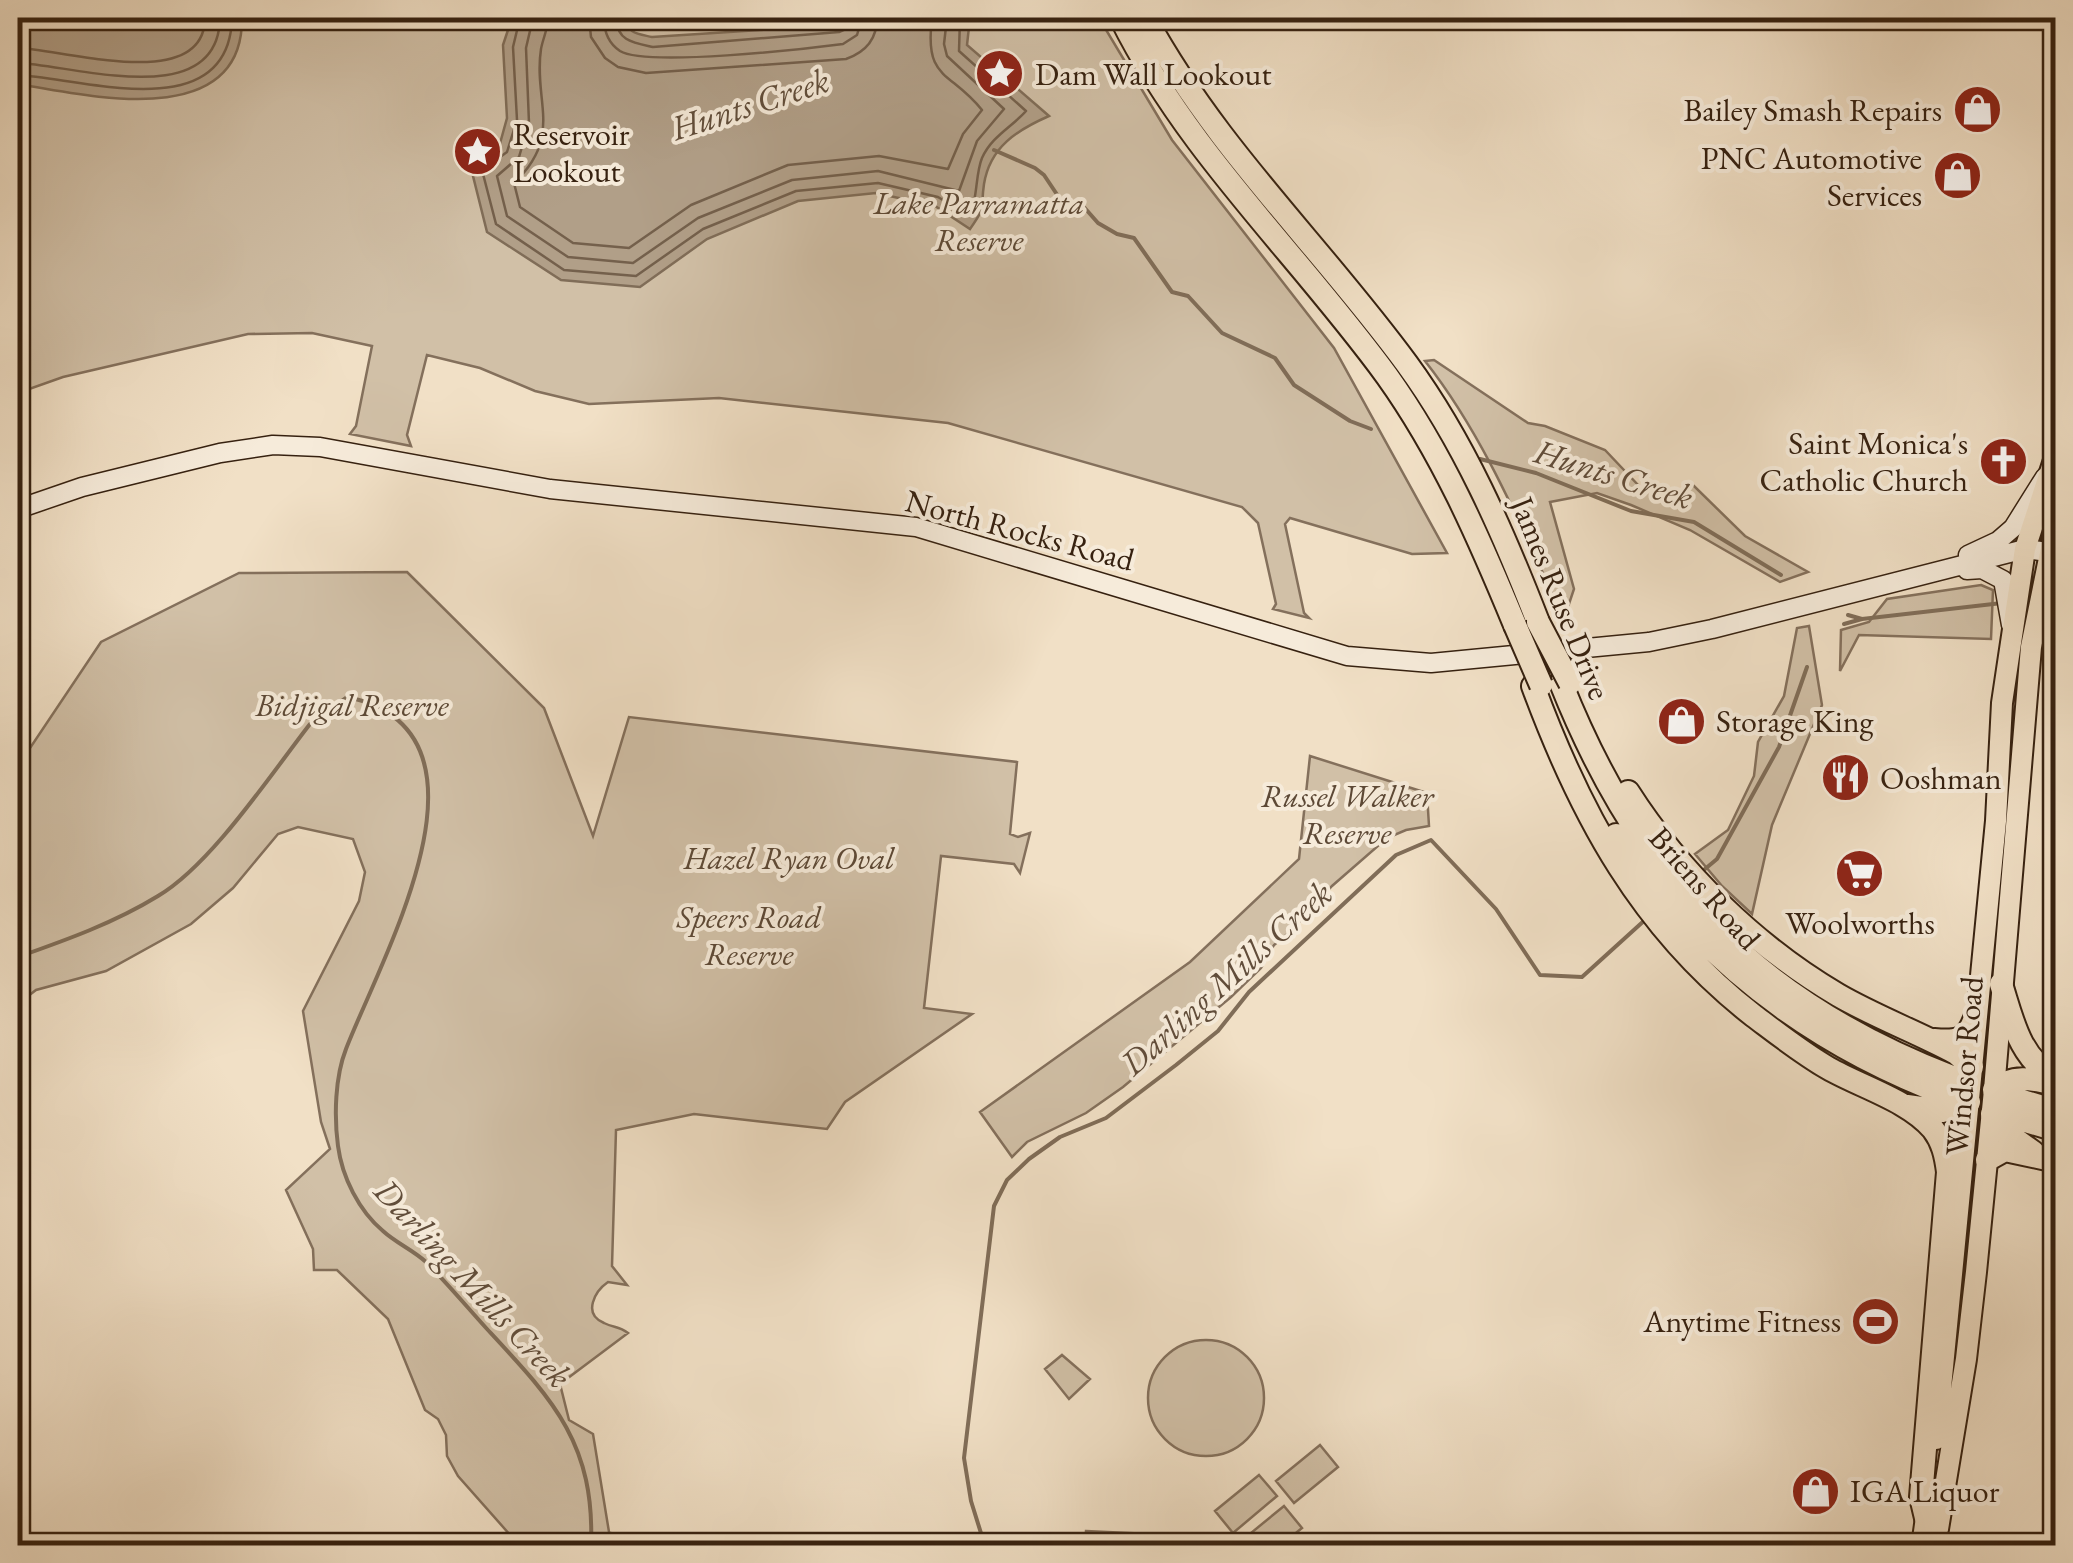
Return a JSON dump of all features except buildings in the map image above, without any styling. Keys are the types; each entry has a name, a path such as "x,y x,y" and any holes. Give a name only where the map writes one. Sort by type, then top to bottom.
{"highway":[{"name":"James Ruse Drive","path":"1120,18 1187,128 1362,343 1415,418 1526,624"},
{"name":"James Ruse Drive","path":"1145,18 1207,120 1381,330 1433,403 1486,500 1526,624 1551,684 1651,869"},
{"path":"1551,684 1582,806 1651,869 1699,925 1718,987 1826,1067 1924,1120 1942,1144 1948,1172 1921,1497 1926,1518"},
{"name":"Briens Road","path":"1651,869 1738,976 1801,1023 1882,1068 1982,1095 2056,1130"},
{"path":"1699,925 1769,946 1814,980 1964,1057 2005,1132 2048,1159"},
{"path":"2001,984 2022,1049 2056,1082"},
{"path":"1930,1039 1958,1041 1970,1032 1976,1018"},
{"path":"1889,1100 1932,1112 1948,1110 2016,1079 2056,1082"},
{"path":"1982,1095 2056,1110"},
{"path":"1987,1160 2000,1150 2048,1159"}],"main road":[{"name":"North Rocks Road","path":"18,509 82,487 220,453 273,445 320,447 550,489 916,527 1347,656 1391,662 1467,662 1649,642 2025,549 2048,552"},
{"name":"Windsor Road","path":"1922,1546 1950,1321 1964,1141 1997,1059 2017,626 2011,593 2053,462"},
{"name":"North Rocks Road","path":"1942,571 1998,541 2013,528 2053,462"},
{"name":"Windsor Road","path":"1935,1546 1966,1359 1987,1160 1976,1018 1996,821 2002,702 2017,626 2040,590 2056,524"},
{"path":"1942,571 1990,572 2011,593"}],"green space":[{"name":"Lake Parramatta Reserve","path":"18,18 1099,18 1172,140 1334,348 1447,553 1412,554 1290,518 1285,524 1304,613 1309,618 1273,609 1276,604 1258,523 1242,507 948,423 719,398 589,404 535,391 480,368 427,355 407,435 411,446 350,434 356,426 372,346 312,333 248,334 63,377 18,393"},
{"path":"1434,360 1528,423 1605,450 1640,487 1678,499 1693,485 1745,536 1808,572 1780,582 1690,530 1597,493 1550,502 1574,589 1564,619 1485,453 1425,361"},
{"path":"407,572 544,708 593,836 629,717 1017,762 1010,834 1018,837 1030,833 1020,873 1014,864 941,856 924,1008 972,1014 845,1102 827,1129 694,1114 616,1130 612,1266 627,1285 608,1282 595,1297 592,1308 597,1319 628,1333 560,1384 569,1420 593,1434 609,1532 635,1545 519,1545 458,1476 447,1456 446,1435 438,1419 425,1410 388,1319 337,1270 314,1270 313,1249 286,1190 330,1149 321,1122 303,1011 359,901 365,872 353,839 298,827 278,834 233,888 191,924 106,971 36,990 18,1004 18,766 101,642 239,573"},
{"path":"1981,585 1993,590 1991,639 1859,635 1840,671 1841,630 1869,622 1887,599"},
{"path":"1809,626 1822,705 1772,825 1752,914 1695,854 1728,830 1754,776 1758,742 1784,696 1797,628"},
{"name":"Russel Walker Reserve","path":"1310,756 1427,793 1429,826 1387,838 1274,945 1261,968 1231,997 1123,1087 1086,1113 1027,1142 1012,1157 980,1112 1190,962 1299,859"},
{"path":"1206,1340 1228,1345 1247,1357 1259,1376 1264,1398 1259,1420 1247,1439 1228,1451 1206,1456 1184,1451 1165,1439 1153,1420 1148,1398 1153,1376 1165,1357 1184,1345"},
{"path":"1062,1355 1090,1379 1069,1399 1045,1369"},
{"path":"1320,1445 1338,1467 1294,1503 1276,1481"},
{"path":"1259,1475 1277,1496 1233,1533 1215,1511"},
{"path":"1284,1506 1302,1528 1281,1545 1240,1542"},
{"path":"1086,1531 1192,1536 1192,1545 1085,1545"}],"water":[{"path":"18,18 242,18 236,54 217,78 190,92 157,98 120,98 18,84"},
{"path":"512,18 627,18 631,30 652,37 880,22 881,18 970,18 967,45 1049,116 1016,134 992,160 981,211 970,229 935,206 876,193 798,201 707,239 640,287 561,280 487,232 470,164 499,147 507,118 503,45"}],"waterway":[{"name":"Hunts Creek","path":"994,150 1035,168 1060,199 1083,206 1098,223 1134,238 1172,292 1188,296 1222,333 1275,358 1294,385 1350,421 1371,429"},
{"name":"Hunts Creek","path":"1480,459 1536,473 1631,511 1694,522 1781,575"},
{"name":"Darling Mills Creek","path":"1844,624 2002,603"},
{"name":"Hunts Creek","path":"1848,615 1862,619"},
{"name":"Darling Mills Creek","path":"1699,874 1717,859 1779,747 1807,667"},
{"name":"Darling Mills Creek","path":"18,957 107,923 178,882 219,841 310,724 347,697 396,718 421,754 428,800 421,852 405,907 342,1060 336,1110 340,1158 366,1214 426,1262 532,1378 565,1425 586,1479 591,1546"},
{"name":"Darling Mills Creek","path":"985,1546 971,1501 964,1458 994,1206 1007,1180 1029,1159 1060,1137 1106,1118 1176,1065 1218,1031 1249,992 1396,855 1431,840 1496,909 1540,975 1582,977 1646,919"}],"place":[{"name":"Dam Wall Lookout","path":"1000,74"},
{"name":"Bailey Smash Repairs","path":"1977,110"},
{"name":"Reservoir Lookout","path":"478,152"},
{"name":"PNC Automotive Services","path":"1957,176"},
{"name":"Saint Monica's Catholic Church","path":"2003,461"},
{"name":"Storage King","path":"1681,721"},
{"name":"Ooshman","path":"1845,778"},
{"name":"Woolworths","path":"1860,873"},
{"name":"Anytime Fitness","path":"1876,1321"},
{"name":"IGA Liquor","path":"1815,1491"}],"park label":[{"name":"Bidjigal Reserve","path":"352,705"},
{"name":"Hazel Ryan Oval","path":"789,858"},
{"name":"Speers Road Reserve","path":"749,936"}]}
